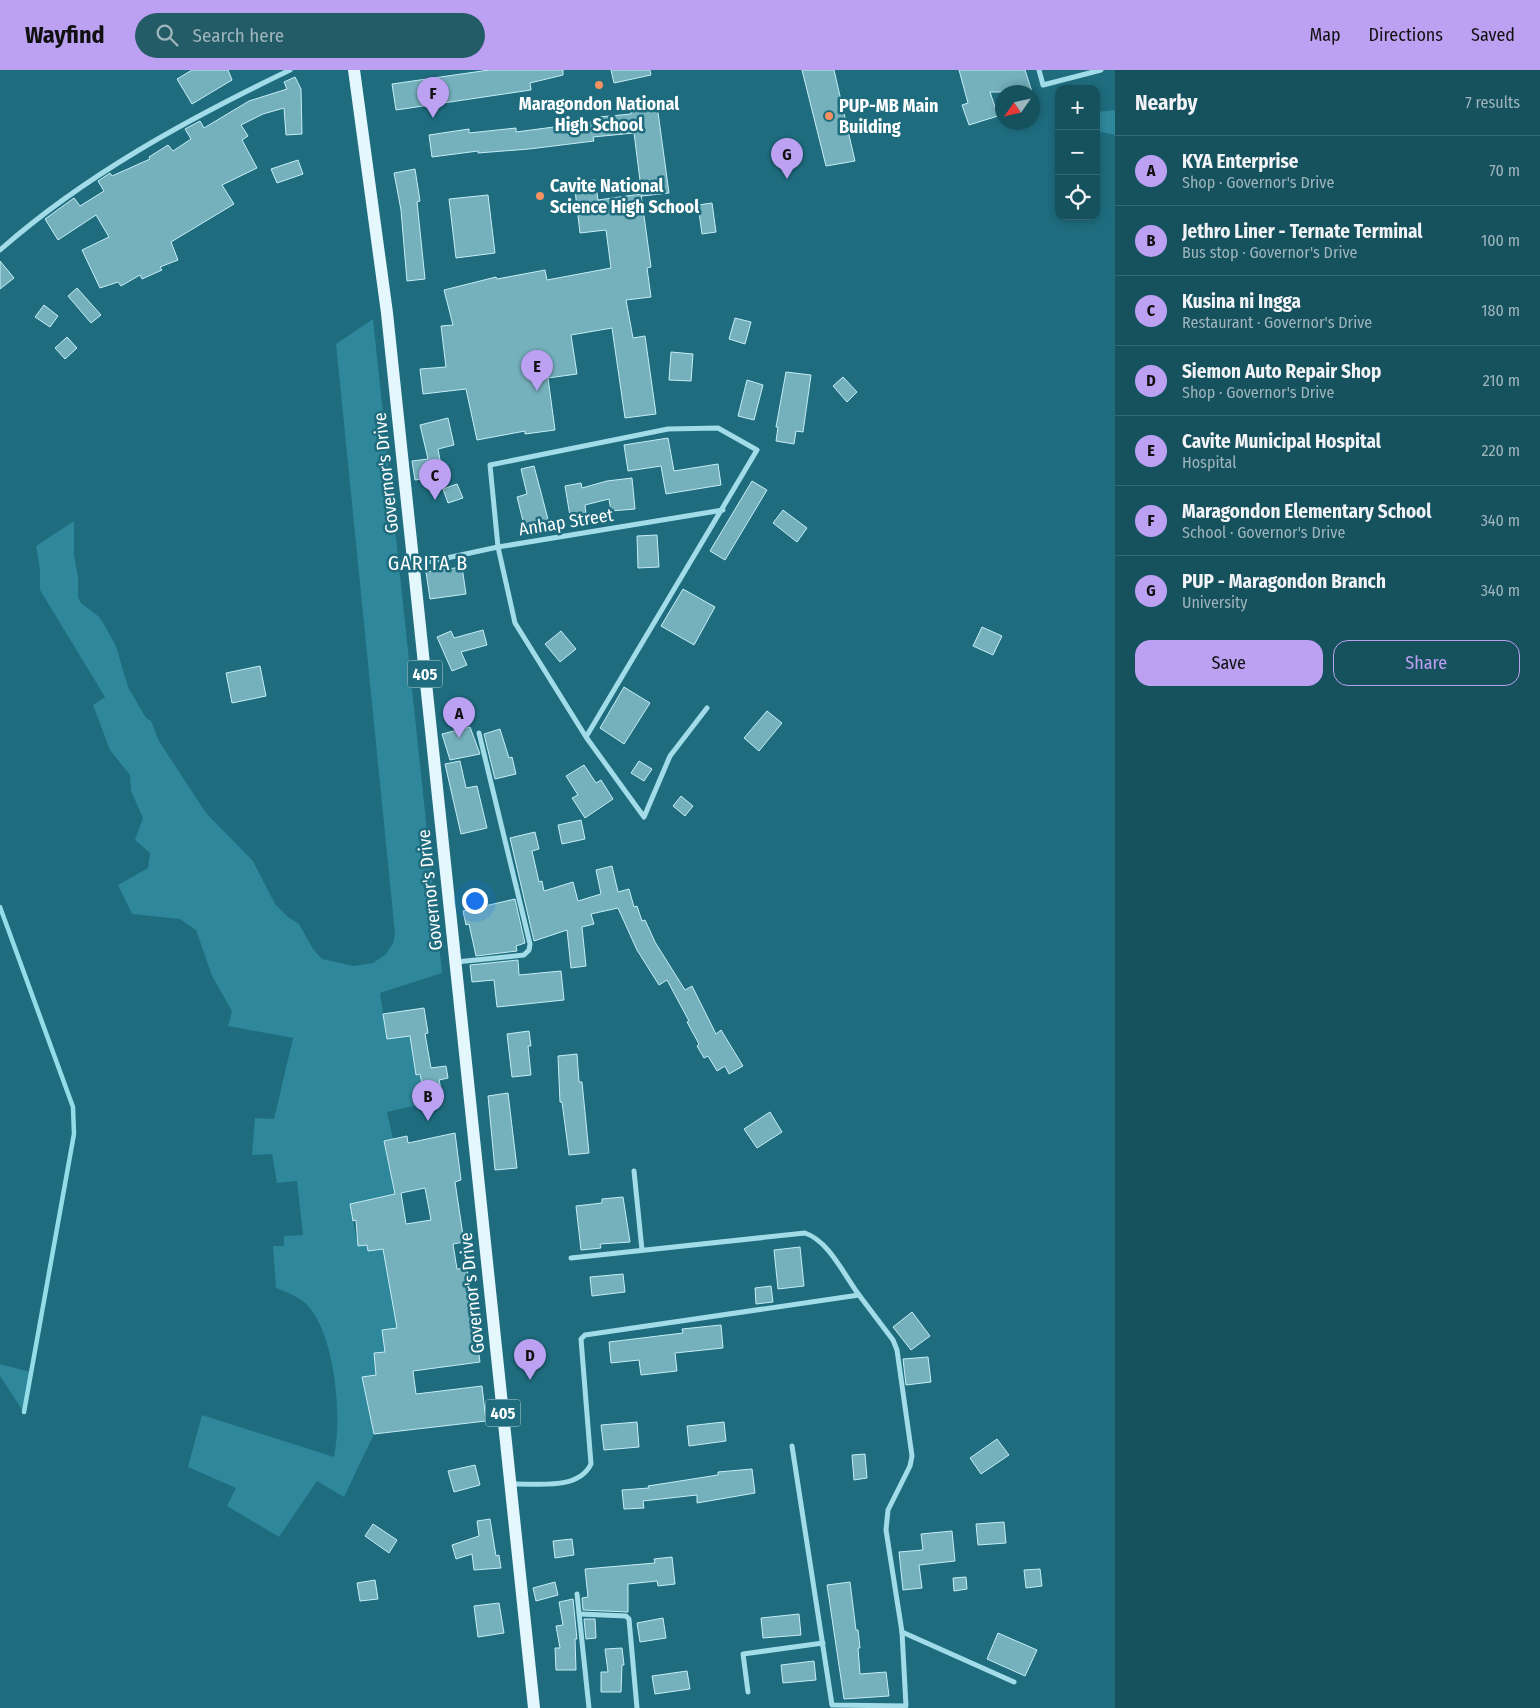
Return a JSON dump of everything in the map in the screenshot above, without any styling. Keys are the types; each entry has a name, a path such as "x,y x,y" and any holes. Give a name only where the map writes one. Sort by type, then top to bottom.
{"main road":[{"name":"Governor's Drive","path":"354,70 387,313 534,1708"}],"street":[{"path":"0,250 28,226 83,186 218,105 290,70"},
{"path":"1039,70 1043,85 1101,70"},
{"path":"586,737 723,510 757,450 718,428 668,429 490,465 498,547 515,623 586,737 644,817 670,756 707,708"},
{"name":"Anhap Street","path":"414,565 498,547 723,510"},
{"path":"455,962 524,955 529,950 530,944 479,734"},
{"path":"634,1171 642,1250"},
{"path":"571,1258 805,1232 814,1236 822,1244 893,1340 897,1350 907,1432 911,1448 910,1466 888,1510 886,1521 902,1632 906,1707 832,1705 792,1446"},
{"path":"510,1484 574,1482 586,1474 591,1464 581,1339 586,1335 859,1295"},
{"path":"577,1594 589,1708"},
{"path":"580,1614 626,1616 629,1619 637,1708"},
{"path":"902,1632 1014,1682"},
{"path":"748,1692 743,1654 823,1643"}],"shaded area":[{"path":"1115,110 1115,135 1100,132 1100,112"},
{"path":"373,319 442,973 380,993 387,1039 410,1036 416,1075 420,1075 426,1103 387,1112 393,1139 384,1142 395,1194 350,1204 358,1246 367,1245 368,1251 383,1249 397,1328 382,1330 385,1352 374,1353 376,1375 362,1377 374,1434 344,1497 317,1481 279,1537 227,1506 236,1488 188,1467 202,1415 334,1457 337,1401 331,1358 325,1339 318,1321 309,1307 294,1296 276,1288 273,1246 284,1246 284,1236 303,1235 297,1181 277,1183 272,1154 252,1155 255,1118 274,1119 293,1038 228,1026 232,1011 212,976 196,930 180,919 132,914 118,885 148,868 150,853 135,840 143,818 131,791 130,775 110,750 93,705 105,697 40,590 40,570 36,546 74,521 74,555 78,577 78,597 81,603 102,621 116,646 128,687 146,718 151,721 159,741 206,813 253,861 275,904 288,917 299,924 313,949 322,959 354,966 373,963 386,954 393,943 395,934 336,344"},
{"path":"0,1364 30,1372 23,1411 0,1376"}],"building":[{"path":"192,70 228,70 232,80 192,104 177,79"},
{"path":"489,70 563,70 563,75 530,83 531,90 396,110 392,84"},
{"path":"611,70 650,70 651,75 614,83"},
{"name":"PUP-MB Main Building","path":"802,70 834,70 855,161 826,166"},
{"path":"959,70 1025,70 1030,85 995,85 995,92 990,92 995,107 995,117 969,125 962,105 968,103"},
{"path":"295,77 301,89 302,134 286,135 284,108 263,114 241,125 248,136 242,140 257,168 222,185 234,204 171,242 178,260 160,267 162,270 142,279 140,275 121,286 118,282 100,288 82,250 109,237 96,215 58,240 45,219 74,198 80,206 104,191 98,181 110,173 112,176 150,159 149,157 168,145 173,151 191,139 185,129 200,121 204,128 249,101 287,89 284,82"},
{"path":"657,105 669,193 642,196 634,133 593,137 594,141 529,149 478,153 478,151 432,157 429,135 469,129 469,133 516,128 516,132 599,121 599,117 631,114 631,108"},
{"path":"298,160 303,174 277,183 271,169"},
{"path":"415,169 420,201 417,202 425,279 407,281 401,210 394,173"},
{"path":"595,180 598,200 641,194 651,267 647,268 651,297 626,300 633,338 645,336 656,414 625,418 612,328 571,335 577,374 548,378 555,430 525,434 525,431 477,440 466,389 423,394 420,369 446,367 441,326 453,325 444,290 496,277 497,279 545,270 547,280 611,268 606,230 580,233 574,182"},
{"path":"488,195 495,253 456,258 449,199"},
{"path":"712,203 716,232 702,234 698,205"},
{"path":"0,261 14,278 0,289"},
{"path":"77,288 101,315 91,323 68,296"},
{"path":"44,305 58,316 50,327 35,317"},
{"path":"735,318 751,322 745,344 729,339"},
{"path":"67,337 77,348 65,359 55,348"},
{"path":"671,352 693,354 691,381 669,380"},
{"path":"786,372 811,375 803,432 796,431 794,444 776,441 778,427 776,427"},
{"path":"843,377 857,392 847,402 833,386"},
{"path":"747,380 763,385 754,420 738,416"},
{"path":"448,418 454,445 438,449 443,476 415,480 412,461 428,459 420,425"},
{"path":"668,438 674,471 718,464 721,485 666,494 661,466 628,471 624,445"},
{"path":"534,466 549,523 525,529 517,497 527,494 521,469"},
{"path":"632,478 635,509 611,511 609,499 585,505 586,514 570,516 565,486 581,483 582,488 607,481"},
{"path":"752,481 767,490 725,560 710,551"},
{"path":"457,484 463,498 448,503 443,489"},
{"path":"783,510 807,528 797,542 773,523"},
{"path":"657,535 659,567 638,568 637,536"},
{"path":"462,567 466,594 430,599 426,572"},
{"path":"683,589 715,607 694,645 661,626"},
{"path":"982,627 1002,636 993,655 973,646"},
{"path":"483,630 487,645 461,652 467,665 452,671 437,637 451,631 454,638"},
{"path":"561,631 576,649 560,662 545,644"},
{"path":"260,666 266,696 232,703 226,673"},
{"path":"624,687 650,703 624,744 600,728"},
{"path":"767,711 782,723 759,751 744,738"},
{"path":"470,727 480,754 450,760 442,734"},
{"path":"500,729 509,758 512,757 516,774 495,779 484,734"},
{"path":"460,761 466,788 477,786 487,828 461,834 445,764"},
{"path":"639,761 652,769 644,781 631,773"},
{"path":"584,765 596,783 601,780 613,799 585,818 572,798 578,795 566,776"},
{"path":"681,796 693,806 685,816 673,806"},
{"path":"581,820 585,839 562,844 558,825"},
{"path":"535,832 539,849 532,851 539,882 542,881 544,891 573,882 578,901 601,894 596,870 612,866 618,892 629,889 634,907 637,906 642,921 645,920 655,942 685,990 692,986 716,1034 721,1030 743,1066 729,1074 725,1066 717,1071 708,1056 704,1058 687,1022 689,1021 667,980 659,985 637,950 618,908 591,914 594,924 582,927 586,966 571,968 567,930 534,941 510,838"},
{"path":"515,899 525,943 516,946 517,951 476,956 469,924 466,925 463,911"},
{"path":"518,960 519,975 561,971 564,1000 497,1007 494,980 472,982 470,965"},
{"path":"424,1008 428,1033 425,1034 431,1068 446,1066 448,1078 439,1080 443,1099 426,1103 420,1074 416,1075 410,1036 387,1039 383,1014"},
{"path":"529,1031 531,1046 528,1046 531,1075 512,1077 507,1034"},
{"path":"577,1054 579,1082 582,1082 589,1153 569,1155 562,1102 560,1102 558,1056"},
{"path":"508,1093 517,1168 495,1170 488,1096"},
{"path":"770,1112 782,1132 757,1148 744,1129"},
{"path":"455,1133 461,1180 455,1182 464,1242 453,1244 457,1269 467,1268 480,1362 413,1371 416,1394 482,1386 486,1421 374,1434 362,1377 376,1375 374,1353 385,1352 382,1330 397,1328 383,1249 368,1251 367,1245 358,1246 356,1220 353,1221 350,1204 395,1194 384,1141 407,1136 408,1143","holes":["425,1188 431,1220 406,1224 401,1193"]},
{"path":"623,1197 630,1242 600,1244 601,1248 581,1250 576,1206 602,1203 602,1199"},
{"path":"800,1247 804,1286 778,1289 774,1250"},
{"path":"623,1274 625,1292 592,1296 590,1277"},
{"path":"771,1286 773,1302 756,1304 755,1288"},
{"path":"912,1312 930,1336 911,1350 893,1327"},
{"path":"721,1325 723,1348 675,1353 677,1371 641,1375 639,1360 611,1363 609,1342 683,1333 682,1329"},
{"path":"928,1357 931,1382 906,1385 903,1359"},
{"path":"637,1422 639,1447 604,1450 601,1425"},
{"path":"724,1422 726,1441 689,1446 687,1426"},
{"path":"997,1439 1009,1455 981,1474 970,1458"},
{"path":"865,1454 867,1478 854,1480 852,1455"},
{"path":"475,1465 480,1485 454,1492 448,1471"},
{"path":"752,1469 755,1493 697,1503 697,1495 643,1501 644,1508 624,1509 622,1490 649,1488 648,1486 718,1475 718,1472"},
{"path":"490,1519 496,1556 499,1555 501,1568 474,1570 472,1554 456,1559 452,1545 479,1536 477,1521"},
{"path":"1004,1522 1006,1543 978,1545 976,1524"},
{"path":"373,1524 397,1540 389,1553 365,1536"},
{"path":"952,1531 955,1561 919,1565 922,1588 903,1590 899,1552 923,1550 921,1534"},
{"path":"572,1539 574,1555 555,1558 553,1541"},
{"path":"672,1557 675,1584 658,1586 657,1581 628,1584 628,1612 583,1610 582,1598 588,1597 585,1569 655,1563 654,1559"},
{"path":"1040,1569 1042,1586 1026,1588 1024,1570"},
{"path":"966,1577 967,1589 954,1591 953,1578"},
{"path":"375,1580 378,1599 360,1601 357,1583"},
{"path":"555,1582 558,1595 536,1601 533,1588"},
{"path":"850,1582 860,1648 858,1648 860,1674 886,1672 889,1696 844,1699 827,1585"},
{"path":"573,1599 577,1639 575,1639 576,1670 556,1670 555,1648 560,1648 556,1626 563,1625 559,1602"},
{"path":"499,1603 504,1633 478,1637 474,1606"},
{"path":"799,1614 801,1635 763,1638 761,1618"},
{"path":"663,1618 666,1638 640,1642 637,1623"},
{"path":"584,1619 595,1619 596,1638 586,1639"},
{"path":"998,1633 1037,1650 1025,1676 987,1659"},
{"path":"622,1648 624,1665 622,1665 621,1692 601,1692 601,1672 608,1672 605,1649"},
{"path":"814,1661 816,1680 783,1683 781,1665"},
{"path":"687,1671 690,1689 655,1694 652,1676"}],"waterway":[{"path":"0,907 73,1107 74,1134 24,1412"}],"place":[{"name":"Maragondon National High School","path":"599,85"},
{"name":"PUP-MB Main Building","path":"829,116"},
{"name":"Maragondon Elementary School","path":"433,118"},
{"name":"PUP - Maragondon Branch","path":"787,179"},
{"name":"Cavite National Science High School","path":"540,196"},
{"name":"Cavite Municipal Hospital","path":"537,391"},
{"name":"Kusina ni Ingga","path":"435,500"},
{"name":"KYA Enterprise","path":"459,738"},
{"name":"Jethro Liner - Ternate Terminal","path":"428,1121"},
{"name":"Siemon Auto Repair Shop","path":"530,1380"}],"district":[{"name":"GARITA B","path":"428,563"}]}
